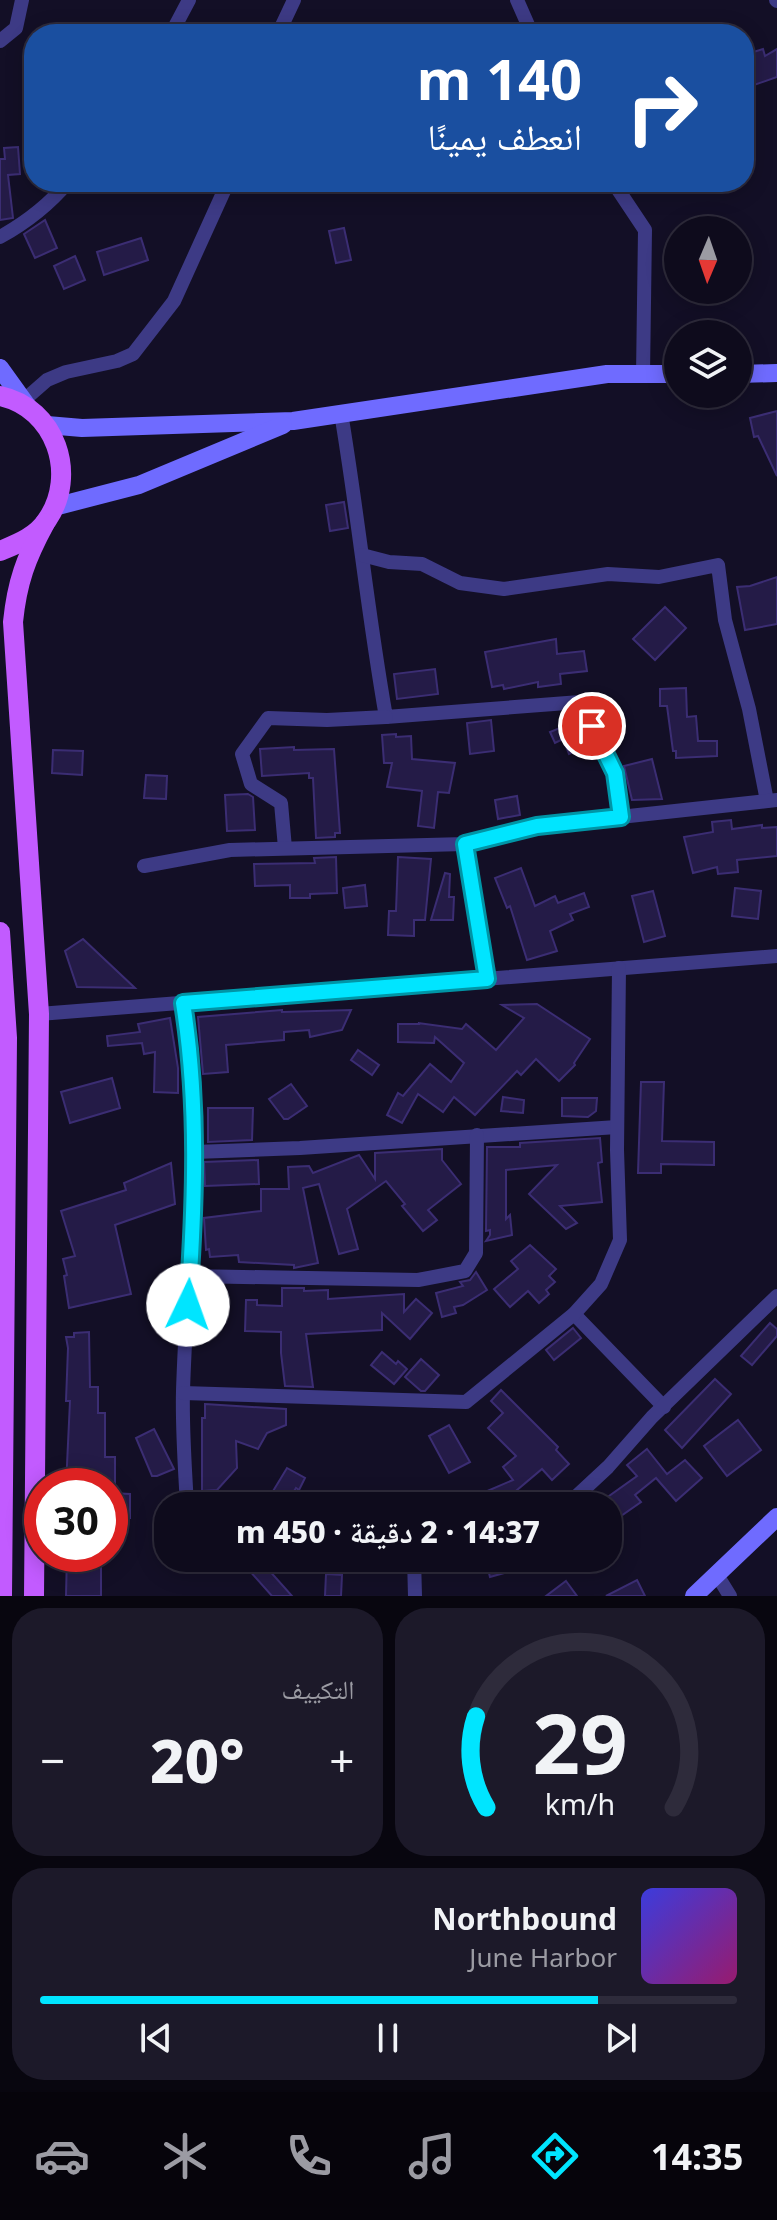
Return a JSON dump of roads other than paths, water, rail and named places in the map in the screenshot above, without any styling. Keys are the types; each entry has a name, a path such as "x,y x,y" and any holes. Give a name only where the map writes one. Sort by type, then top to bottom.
{"main road":[{"path":"0,396 25,404 47,425 59,449 63,474 50,515 27,556 13,622 39,1014 34,1596"},
{"path":"0,551 25,541 50,515"},
{"path":"0,932 5,1227 2,1596"},
{"path":"5,1227 38,1228"}],"street":[{"path":"0,41 16,28 22,0"},
{"path":"176,24 189,0"},
{"path":"283,24 294,0"},
{"path":"517,0 528,24"},
{"path":"0,237 26,223 60,192"},
{"path":"0,368 25,404 47,380 133,354 174,301 223,192"},
{"path":"620,192 645,230 643,375"},
{"path":"752,374 777,373"},
{"path":"47,425 96,428 293,421 607,374 664,374"},
{"path":"341,413 386,717"},
{"path":"50,515 139,485 293,421"},
{"path":"144,866 230,850 465,844 537,826 772,800 725,620 718,565 659,577 608,574 504,589 460,583 422,564 389,562 362,555"},
{"path":"285,848 281,803 251,784 242,754 268,718 327,720 386,717 580,702 615,773 621,817"},
{"path":"465,844 487,979"},
{"path":"39,1014 777,956"},
{"path":"183,1393 466,1402 574,1314 601,1284 620,1240 617,1127 619,968"},
{"path":"183,1003 191,1054 195,1152 183,1393 187,1492"},
{"path":"195,1152 617,1127"},
{"path":"190,1276 418,1280 465,1271 476,1253 477,1135"},
{"path":"581,1492 652,1417 777,1296"},
{"path":"574,1314 664,1407"},
{"path":"694,1596 777,1517"},
{"path":"414,1572 415,1596"},
{"path":"717,1575 730,1596"}]}
